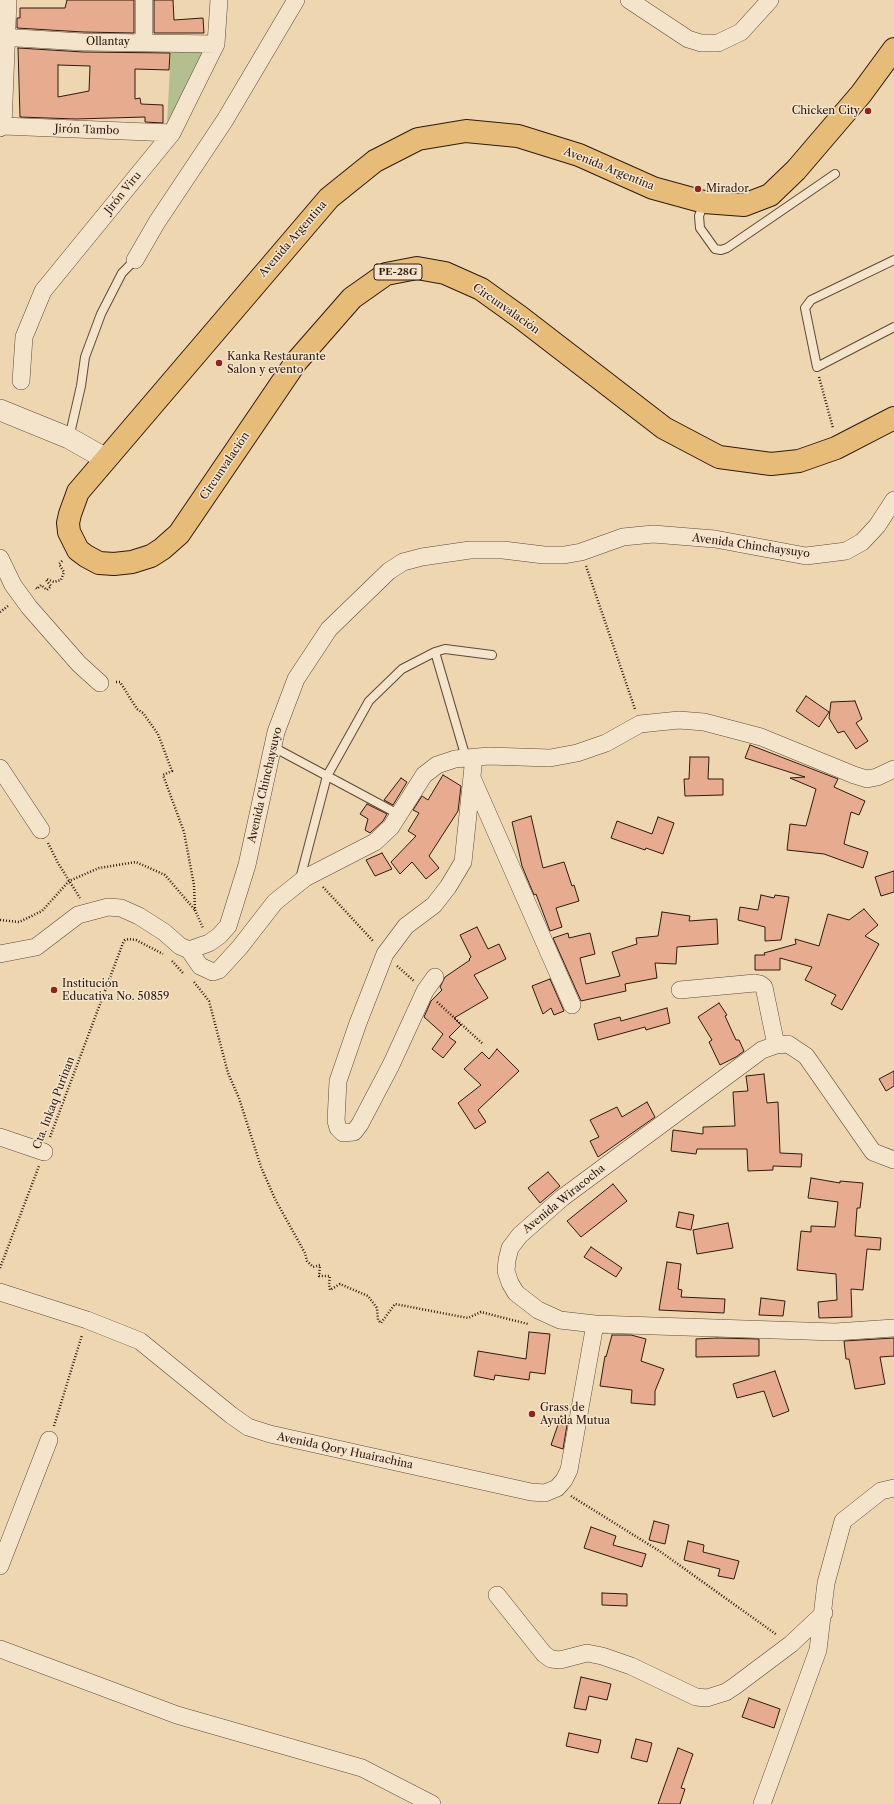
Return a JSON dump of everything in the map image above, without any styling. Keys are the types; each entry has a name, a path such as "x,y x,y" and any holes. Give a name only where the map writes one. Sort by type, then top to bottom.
{"highway":[{"name":"Avenida Argentina","path":"106,459 329,198 375,160 418,139 466,130 518,136 579,155 653,188 704,202 744,205 770,195 796,170 861,94 894,49"},
{"name":"Circunvalación","path":"106,459 78,492 74,499 68,523 72,540 78,550 86,556 99,562 114,564 132,562 151,556 162,549 179,534 296,362 352,298 386,274 417,268 444,273 481,289 664,428 719,457 771,464 799,461 836,448 894,418"}],"street":[{"path":"1,127 4,38 8,0"},
{"path":"144,0 144,42"},
{"name":"Jirón Viru","path":"21,382 24,337 43,291 172,133 216,44 219,0"},
{"path":"135,260 157,222 225,120 296,0"},
{"path":"629,0 688,39 701,43 718,43 741,32 770,0"},
{"name":"Ollantay","path":"4,38 83,42 216,44"},
{"name":"Jirón Tambo","path":"1,127 172,133"},
{"path":"0,410 69,438 106,459"},
{"name":"Avenida Chinchaysuyo","path":"193,962 209,943 228,926 247,864 276,732 296,679 329,629 389,571 403,562 470,550 503,550 544,555 581,552 622,537 653,534 715,539 806,556 846,551 862,542 877,526 894,500"},
{"path":"0,558 17,590 79,664 100,682"},
{"path":"0,954 36,946 78,915 88,911 108,907 121,908 139,916 164,932 180,946 193,962 213,972 219,970 240,948 276,902 300,882 370,845 391,827 424,775 437,765 455,759 489,756 550,758 577,753 606,743 640,724 667,721 704,722 761,736 854,775 867,778 877,777 894,769"},
{"path":"435,977 425,991 388,1072 360,1124 354,1132 343,1133 338,1128 336,1121 338,1081 358,1023 385,954 406,926 434,905 448,887 463,862 472,779 470,758"},
{"path":"0,768 41,830"},
{"path":"472,779 572,1006"},
{"path":"680,990 756,983 764,987 776,1045 788,1044 806,1056 873,1152 894,1160"},
{"name":"Avenida Wiracocha","path":"776,1045 762,1050 562,1198 520,1235 510,1248 507,1260 506,1271 510,1283 516,1293 538,1310 560,1320 595,1324 835,1332 894,1328"},
{"path":"0,1137 44,1152"},
{"name":"Avenida Qory Huairachina","path":"0,1292 87,1320 140,1341 231,1415 248,1427 270,1434 531,1492 545,1492 557,1488"},
{"path":"557,1488 564,1480 569,1470 595,1324"},
{"path":"0,1566 49,1440"},
{"path":"762,1804 818,1650 824,1613 826,1583 842,1521 881,1491 894,1488"},
{"path":"497,1594 544,1654 552,1659 560,1660 587,1653 602,1656 631,1666 696,1697 707,1698 726,1692 791,1644 824,1613"},
{"path":"0,1649 177,1715 362,1768 432,1804"}],"lane":[{"path":"704,202 699,216 700,228 715,249 721,250 727,248 835,174"},
{"path":"69,438 81,386 85,357 101,314 122,273 135,260"},
{"path":"894,260 811,300 805,308 817,367 894,327"},
{"path":"300,882 327,776 369,701 402,669 435,652 445,649 492,655"},
{"path":"435,652 470,758"},
{"path":"273,747 400,815"}],"path":[{"path":"817,367 836,440 836,448"},
{"path":"581,552 640,724"},
{"path":"17,590 33,585 37,589 42,585 47,590 51,586 46,580 58,582 63,577 64,572 59,564 65,559"},
{"path":"100,682 120,682 137,709 143,713 158,734 172,771 163,775 184,832 194,885 195,910"},
{"path":"41,830 69,881 88,911"},
{"path":"0,920 19,922 42,911 69,881 99,868 136,862 165,875 195,910 209,943"},
{"name":"Cta. Inkaq Purinan","path":"0,1268 123,943 129,938 136,940 168,957 184,974 193,962"},
{"path":"193,962 193,982 209,1001 228,1072 240,1098 261,1167 275,1199 305,1253 307,1261 314,1267 320,1265 319,1276 330,1276 328,1284 330,1290 340,1284 368,1296 377,1308 378,1320 381,1323 395,1304 468,1318 480,1312 531,1325"},
{"path":"49,1440 87,1320"},
{"path":"557,1488 661,1552 791,1644"}],"green space":[{"path":"171,47 205,50 167,124"}],"building":[{"path":"67,0 134,0 134,33 17,28 17,18 20,18 20,8 65,8"},
{"path":"154,0 173,0 174,20 203,18 204,33 154,33"},
{"path":"18,48 83,52 170,53 169,70 135,69 135,99 140,98 141,104 163,105 163,123 145,122 145,117 76,119 20,117","holes":["58,65 90,66 89,91 58,97"]},
{"path":"806,696 829,712 819,727 796,711"},
{"path":"855,701 862,719 856,723 868,741 856,749 844,731 838,733 829,718 831,702"},
{"path":"750,745 838,779 834,787 865,801 859,815 851,812 844,844 868,852 863,868 824,854 787,850 790,824 806,826 816,789 790,778 805,777 745,758"},
{"path":"690,757 709,757 708,779 723,779 723,795 685,796 684,779 689,779"},
{"path":"443,775 461,786 458,811 429,856 439,868 426,879 412,862 400,874 391,862 416,836 408,831 419,813 413,810 422,796 428,800"},
{"path":"401,778 407,782 393,805 384,800"},
{"path":"367,804 387,814 383,821 370,833 365,830 368,819 360,814"},
{"path":"531,816 543,868 564,862 579,901 556,908 562,927 550,931 536,894 534,895 522,866 512,822"},
{"path":"658,817 674,823 663,854 646,848 645,850 611,838 617,821 652,834"},
{"path":"382,853 392,869 375,876 366,860"},
{"path":"894,871 894,892 881,896 875,877"},
{"path":"761,895 774,898 775,895 789,897 781,940 765,941 765,927 738,920 740,907 758,910"},
{"path":"864,909 878,925 865,936 879,944 842,1010 831,1004 836,995 805,980 812,967 780,958 780,970 755,970 755,955 765,955 764,953 796,944 795,939 819,946 828,914 849,920"},
{"path":"662,912 690,916 689,921 717,919 718,944 677,947 676,964 655,963 657,978 625,984 626,991 581,1001 553,938 568,933 569,938 590,933 595,954 580,958 586,984 620,976 612,952 637,944 636,938 658,936"},
{"path":"477,927 488,949 499,944 506,959 474,975 488,998 454,1018 461,1025 449,1037 456,1042 443,1058 432,1049 443,1034 424,1017 431,1001 442,990 440,987 445,977 470,960 469,959 471,957 460,935"},
{"path":"550,979 564,1011 554,1015 551,1008 543,1014 532,986"},
{"path":"719,1003 727,1015 725,1016 736,1040 739,1040 744,1051 720,1065 709,1042 712,1040 698,1017"},
{"path":"667,1008 670,1023 646,1030 645,1027 598,1040 594,1024 620,1017 621,1021"},
{"path":"497,1049 519,1071 478,1110 486,1122 475,1129 458,1103 481,1085 464,1069 482,1052 489,1059"},
{"path":"894,1071 894,1086 886,1091 879,1079"},
{"path":"764,1074 767,1103 778,1102 780,1153 802,1154 801,1167 773,1166 773,1170 748,1171 747,1149 697,1149 696,1154 671,1151 673,1130 703,1134 703,1127 735,1126 733,1092 748,1091 746,1076"},
{"path":"647,1102 655,1117 598,1157 590,1141 599,1137 590,1120 617,1107 622,1117"},
{"path":"548,1172 560,1186 540,1203 528,1188"},
{"path":"811,1178 840,1183 840,1181 863,1183 860,1208 857,1208 855,1236 881,1238 880,1250 867,1249 863,1290 851,1289 852,1317 819,1318 818,1302 837,1300 836,1274 797,1270 801,1231 811,1232 811,1226 835,1227 838,1202 808,1198"},
{"path":"613,1184 627,1201 581,1237 567,1221"},
{"path":"679,1212 694,1215 691,1230 676,1227"},
{"path":"728,1223 733,1248 697,1254 693,1230"},
{"path":"591,1247 622,1268 616,1277 584,1257"},
{"path":"667,1262 681,1264 678,1289 682,1290 681,1297 725,1299 724,1313 659,1310"},
{"path":"761,1298 785,1301 783,1316 759,1315"},
{"path":"529,1332 550,1334 545,1374 530,1372 529,1380 495,1375 494,1380 474,1376 478,1351 526,1359"},
{"path":"612,1335 631,1335 646,1339 641,1361 664,1369 655,1391 655,1405 631,1403 632,1390 600,1386 605,1356 606,1357"},
{"path":"894,1338 894,1356 880,1357 885,1384 855,1389 849,1359 846,1359 844,1341"},
{"path":"696,1339 759,1339 759,1356 696,1357"},
{"path":"775,1371 789,1411 773,1417 764,1391 737,1398 733,1384"},
{"path":"561,1416 568,1419 563,1449 551,1445"},
{"path":"654,1521 669,1525 665,1544 649,1540"},
{"path":"591,1527 616,1536 613,1545 646,1554 642,1567 584,1548"},
{"path":"688,1541 704,1545 703,1552 739,1561 734,1579 718,1576 720,1569 684,1560"},
{"path":"602,1593 627,1594 627,1606 602,1605"},
{"path":"581,1677 611,1684 607,1700 589,1696 586,1710 574,1708"},
{"path":"749,1698 780,1709 774,1728 742,1717"},
{"path":"569,1733 601,1740 598,1753 566,1746"},
{"path":"636,1739 652,1743 647,1762 631,1758"},
{"path":"678,1748 693,1754 681,1788 685,1789 680,1804 658,1804"}],"place":[{"name":"Chicken City","path":"868,111"},
{"name":"Mirador","path":"698,189"},
{"name":"Kanka Restaurante Salon y evento","path":"219,363"},
{"name":"Institución Educativa No. 50859","path":"54,990"},
{"name":"Grass de Ayuda Mutua","path":"532,1414"}]}
